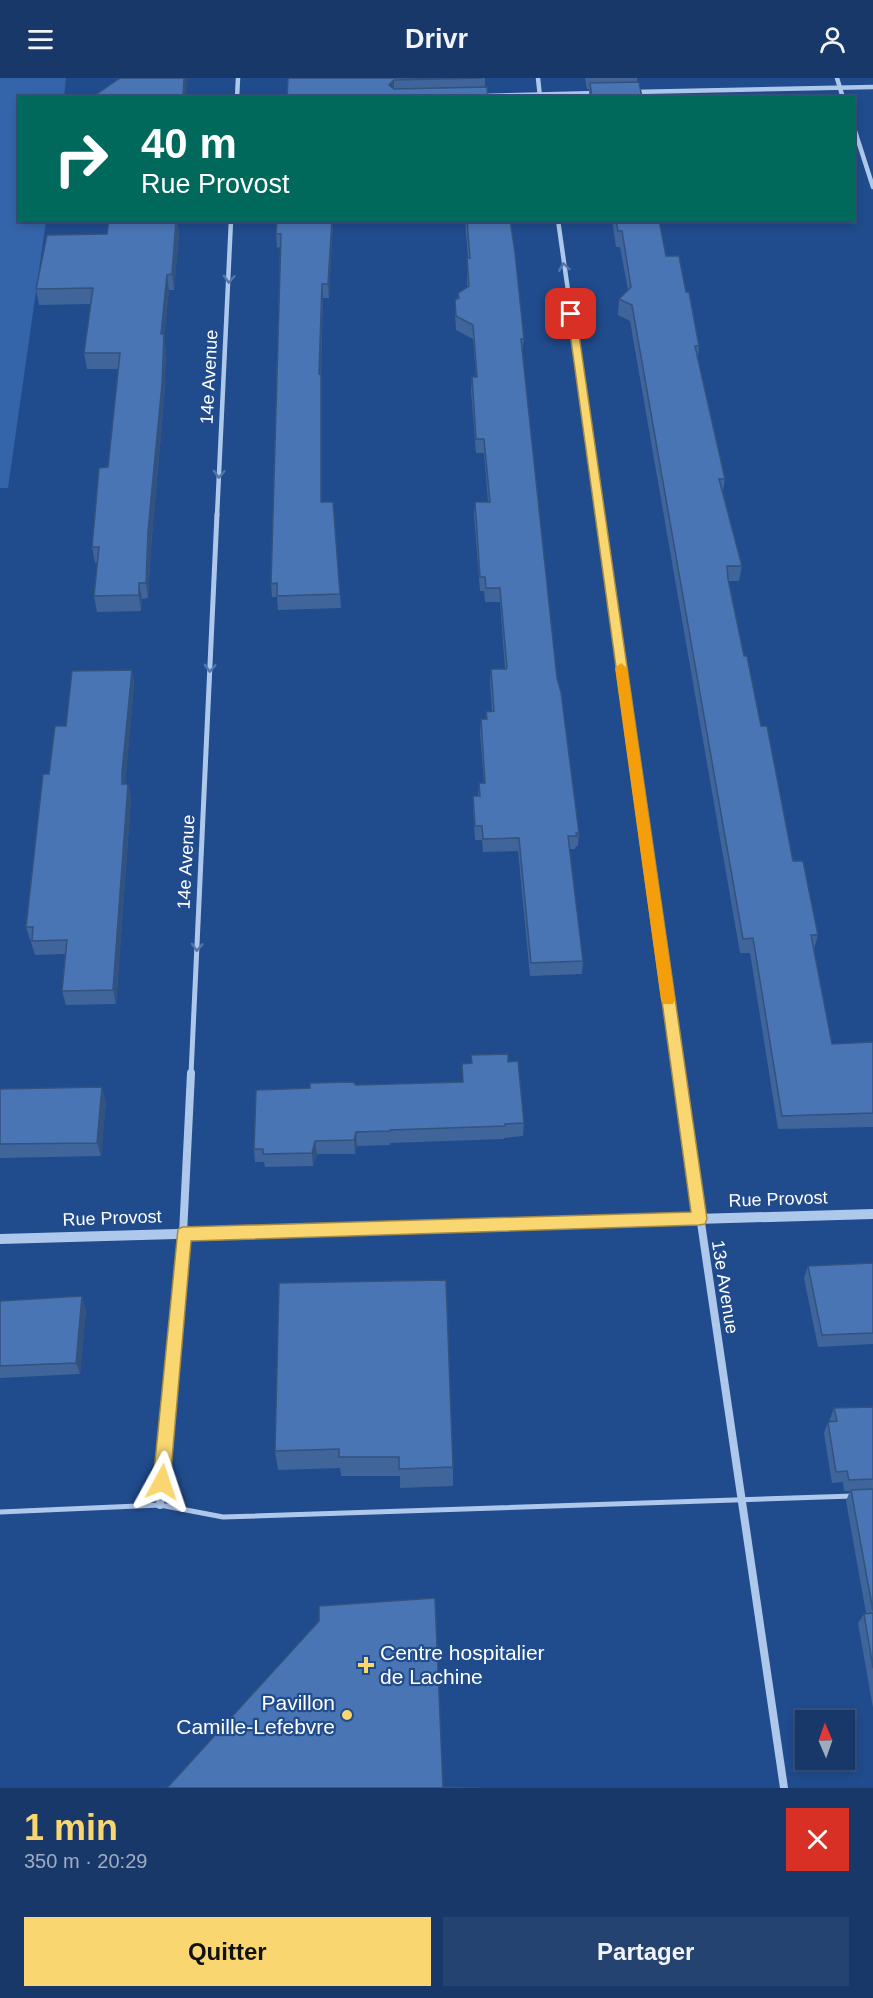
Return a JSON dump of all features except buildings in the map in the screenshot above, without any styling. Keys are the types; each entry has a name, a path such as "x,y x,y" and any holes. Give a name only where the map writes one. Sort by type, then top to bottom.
{"street":[{"path":"237,96 238,78"},
{"path":"538,78 540,96"},
{"path":"837,78 842,96"},
{"path":"623,93 873,87"},
{"path":"472,96 599,93"},
{"path":"855,131 873,187"},
{"name":"14e Avenue","path":"160,1505 183,1234 231,222"},
{"name":"13e Avenue","path":"558,222 699,1219 784,1788"},
{"name":"Rue Provost","path":"0,1239 873,1214"}],"lane":[{"path":"0,1512 160,1505 223,1518 862,1496"}],"shaded area":[{"path":"0,78 66,78 64,96 18,96 18,222 46,222 8,488 0,488"}],"slow traffic":[{"path":"621,668 668,1000"}],"place":[{"name":"Centre hospitalier de Lachine","path":"366,1665"},
{"name":"Pavillon Camille-Lefebvre","path":"347,1715"}],"route":[{"path":"162,1482 183,1234 699,1219 571,314"}]}
